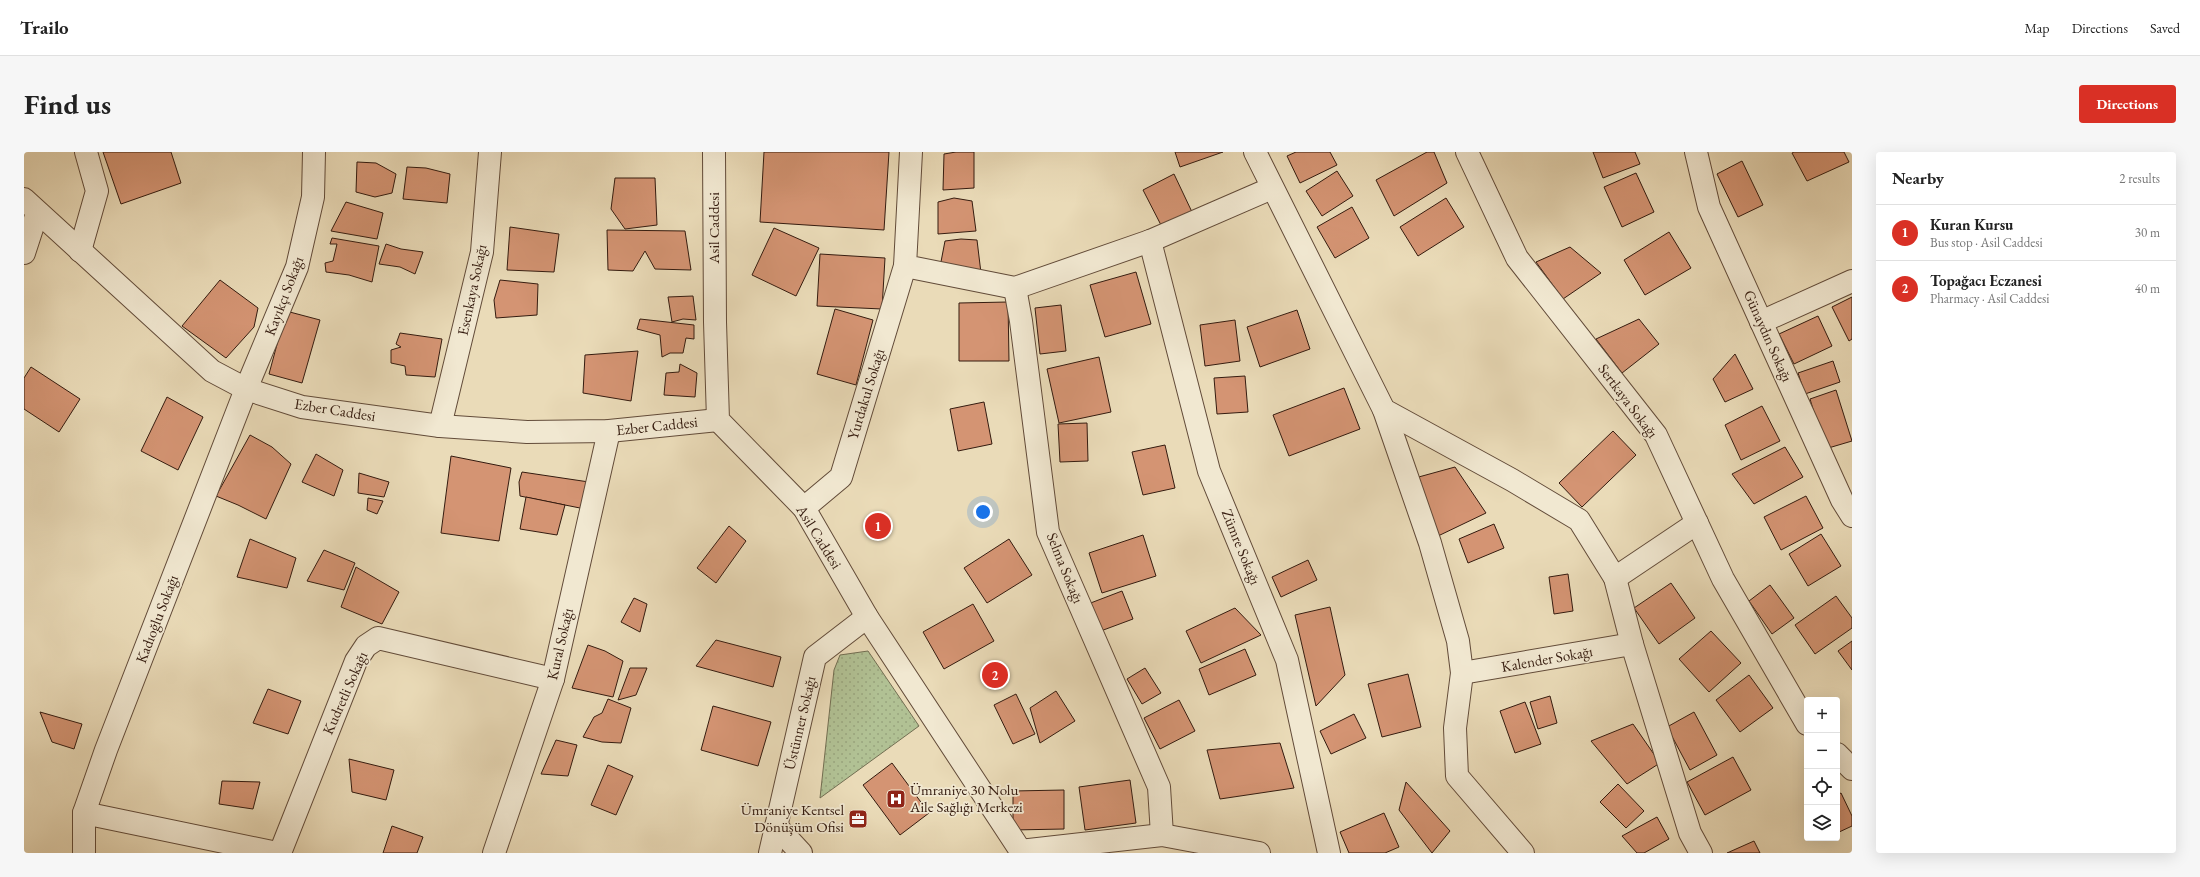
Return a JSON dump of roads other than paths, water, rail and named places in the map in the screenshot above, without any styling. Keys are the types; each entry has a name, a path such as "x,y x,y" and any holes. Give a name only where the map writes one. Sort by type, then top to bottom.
{"street":[{"path":"80,251 97,191 86,152"},
{"name":"Kayıkçı Sokağı","path":"246,388 297,267 313,198 314,152"},
{"name":"Esenkaya Sokağı","path":"440,426 482,252 490,152"},
{"name":"Asil Caddesi","path":"714,152 715,322 718,420 804,508 867,617 1021,852"},
{"name":"Yurdakul Sokağı","path":"804,508 841,477 905,266 911,152"},
{"path":"1255,152 1384,410 1430,543 1458,640 1462,673 1454,728 1457,776 1523,853"},
{"name":"Sertkaya Sokağı","path":"1467,152 1517,258 1656,435 1723,578 1804,719"},
{"name":"Günaydın Sokağı","path":"1696,152 1709,207 1842,500 1852,516"},
{"path":"905,266 1015,288 1150,241 1272,188"},
{"path":"24,253 31,206"},
{"name":"Ezber Caddesi","path":"31,206 212,371 246,388 302,407 440,426 527,432 609,431 718,420"},
{"name":"Zümre Sokağı","path":"1150,241 1209,471 1287,660 1329,853"},
{"path":"1761,322 1852,281"},
{"name":"Selma Sokağı","path":"1015,288 1021,321 1048,532 1159,787 1162,835"},
{"name":"Kadıoğlu Sokağı","path":"84,853 84,813 109,743 246,388"},
{"path":"1384,410 1512,480 1579,520 1615,578 1632,644 1690,833 1702,853"},
{"name":"Kural Sokağı","path":"494,853 553,678 609,431"},
{"path":"1615,578 1697,523"},
{"name":"Üstünner Sokağı","path":"770,853 815,656 867,617"},
{"name":"Kudretli Sokağı","path":"278,853 356,661 366,646 378,638 553,678"},
{"name":"Kalender Sokağı","path":"1462,673 1632,644"},
{"path":"1840,757 1852,769"},
{"path":"84,813 278,853"},
{"path":"776,826 801,853"},
{"path":"1021,852 1162,835 1259,853"}],"place":[{"name":"Kuran Kursu","path":"878,526"},
{"name":"Topağacı Eczanesi","path":"995,675"},
{"name":"Ümraniye 30 Nolu Aile Sağlığı Merkezi","path":"896,799"},
{"name":"Ümraniye Kentsel Dönüşüm Ofisi","path":"858,819"}]}
